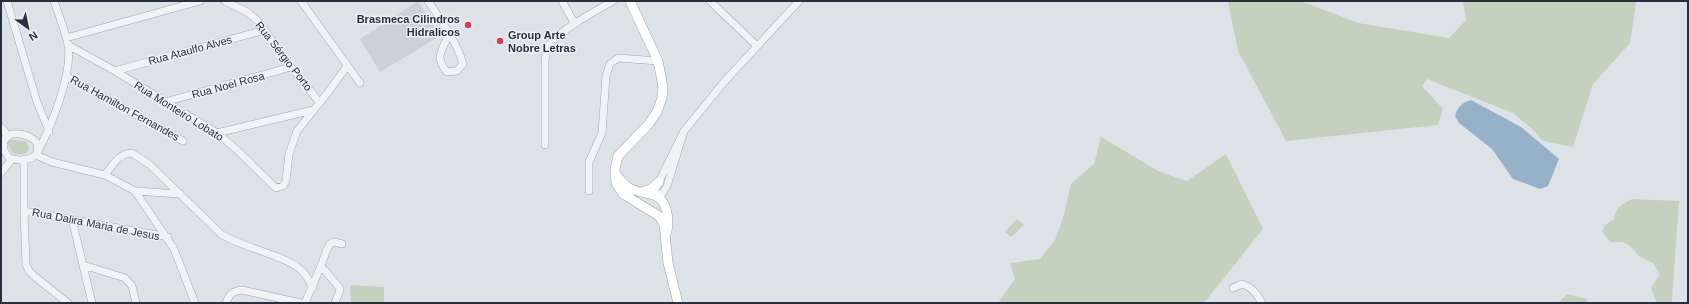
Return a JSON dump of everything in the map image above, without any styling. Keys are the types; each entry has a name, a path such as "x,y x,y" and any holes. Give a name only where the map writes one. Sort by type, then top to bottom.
{"main road":[{"path":"630,1 658,61 663,87 662,98 657,112 648,125 618,156 615,174 616,183 620,190 628,198 659,216"},
{"path":"615,174 629,188 656,196 663,202 668,222 666,234"},
{"path":"641,192 651,189 659,182"},
{"path":"640,204 656,196"},
{"path":"656,196 659,216 664,224 668,263 678,303"}],"street":[{"path":"7,1 37,102 49,131"},
{"path":"6,158 24,160 29,159 37,153 49,131 66,76 69,60 67,42 54,1"},
{"path":"67,42 200,1"},
{"name":"Rua Sérgio Porto","path":"225,1 248,12 265,30 291,67 320,102"},
{"path":"301,1 346,66 360,83"},
{"path":"428,1 449,34 463,64 457,71 447,72 440,64 440,58 449,34"},
{"path":"562,1 575,24"},
{"path":"545,145 546,54 550,45 575,24 612,1"},
{"path":"710,1 757,46"},
{"path":"684,131 667,186 662,194 656,196 656,189 659,182 684,131 724,82 799,1"},
{"name":"Rua Ataulfo Alves","path":"114,71 265,30"},
{"name":"Rua Monteiro Lobato","path":"67,42 217,133 236,149 273,187 279,188 283,186 286,181 289,154 297,131 346,66"},
{"path":"589,191 589,162 602,133 607,69 614,60 618,58 658,61"},
{"name":"Rua Noel Rosa","path":"165,102 291,67"},
{"name":"Rua Hamilton Fernandes","path":"66,76 183,141"},
{"path":"217,133 313,110"},
{"path":"1,127 8,136"},
{"path":"1,173 6,158 3,145 8,136 11,134 18,134 34,139 45,139"},
{"path":"34,139 37,146 37,153"},
{"path":"37,153 52,162 105,176 135,191 180,194"},
{"path":"105,176 123,154 132,153 150,166 221,234 293,265 305,275 313,287"},
{"path":"24,160 26,264 29,271 39,281 68,303"},
{"path":"135,191 168,238 181,264 195,303"},
{"name":"Rua Dalira Maria de Jesus","path":"24,211 168,238"},
{"path":"72,219 92,303"},
{"path":"305,303 330,244 334,242 342,244"},
{"path":"83,265 125,278 132,286 136,303"},
{"path":"321,266 339,287 340,290 335,303"},
{"path":"1232,288 1242,284 1248,286 1256,293 1262,303"},
{"path":"226,303 230,294 235,291 242,290 301,303"}],"shaded area":[{"path":"418,1 440,36 380,72 360,39"}],"green space":[{"path":"1228,1 1301,1 1358,23 1449,38 1466,20 1463,1 1635,1 1636,3 1630,43 1593,84 1573,147 1543,141 1532,129 1513,113 1427,79 1422,86 1443,109 1438,125 1286,141 1238,51"},
{"path":"1101,137 1158,171 1187,181 1226,154 1263,229 1204,303 998,303 1015,279 1010,263 1040,259 1055,240 1064,215 1071,184 1094,164"},
{"path":"8,139 27,142 29,150 25,154 13,154 7,143"},
{"path":"1632,199 1679,201 1672,301 1669,303 1657,303 1651,288 1660,274 1653,263 1639,256 1629,245 1622,242 1610,242 1602,231 1605,225 1614,219 1616,212 1620,207"},
{"path":"1017,219 1024,225 1011,237 1005,232"},
{"path":"350,285 384,287 384,303 351,303"},
{"path":"1567,294 1587,299 1587,303 1558,303"}],"water":[{"path":"1471,100 1521,127 1559,159 1548,186 1540,189 1513,179 1492,149 1459,123 1455,116 1459,107"}],"place":[{"name":"Brasmeca Cilindros Hidralicos","path":"468,25"},
{"name":"Group Arte Nobre Letras","path":"500,41"}]}
